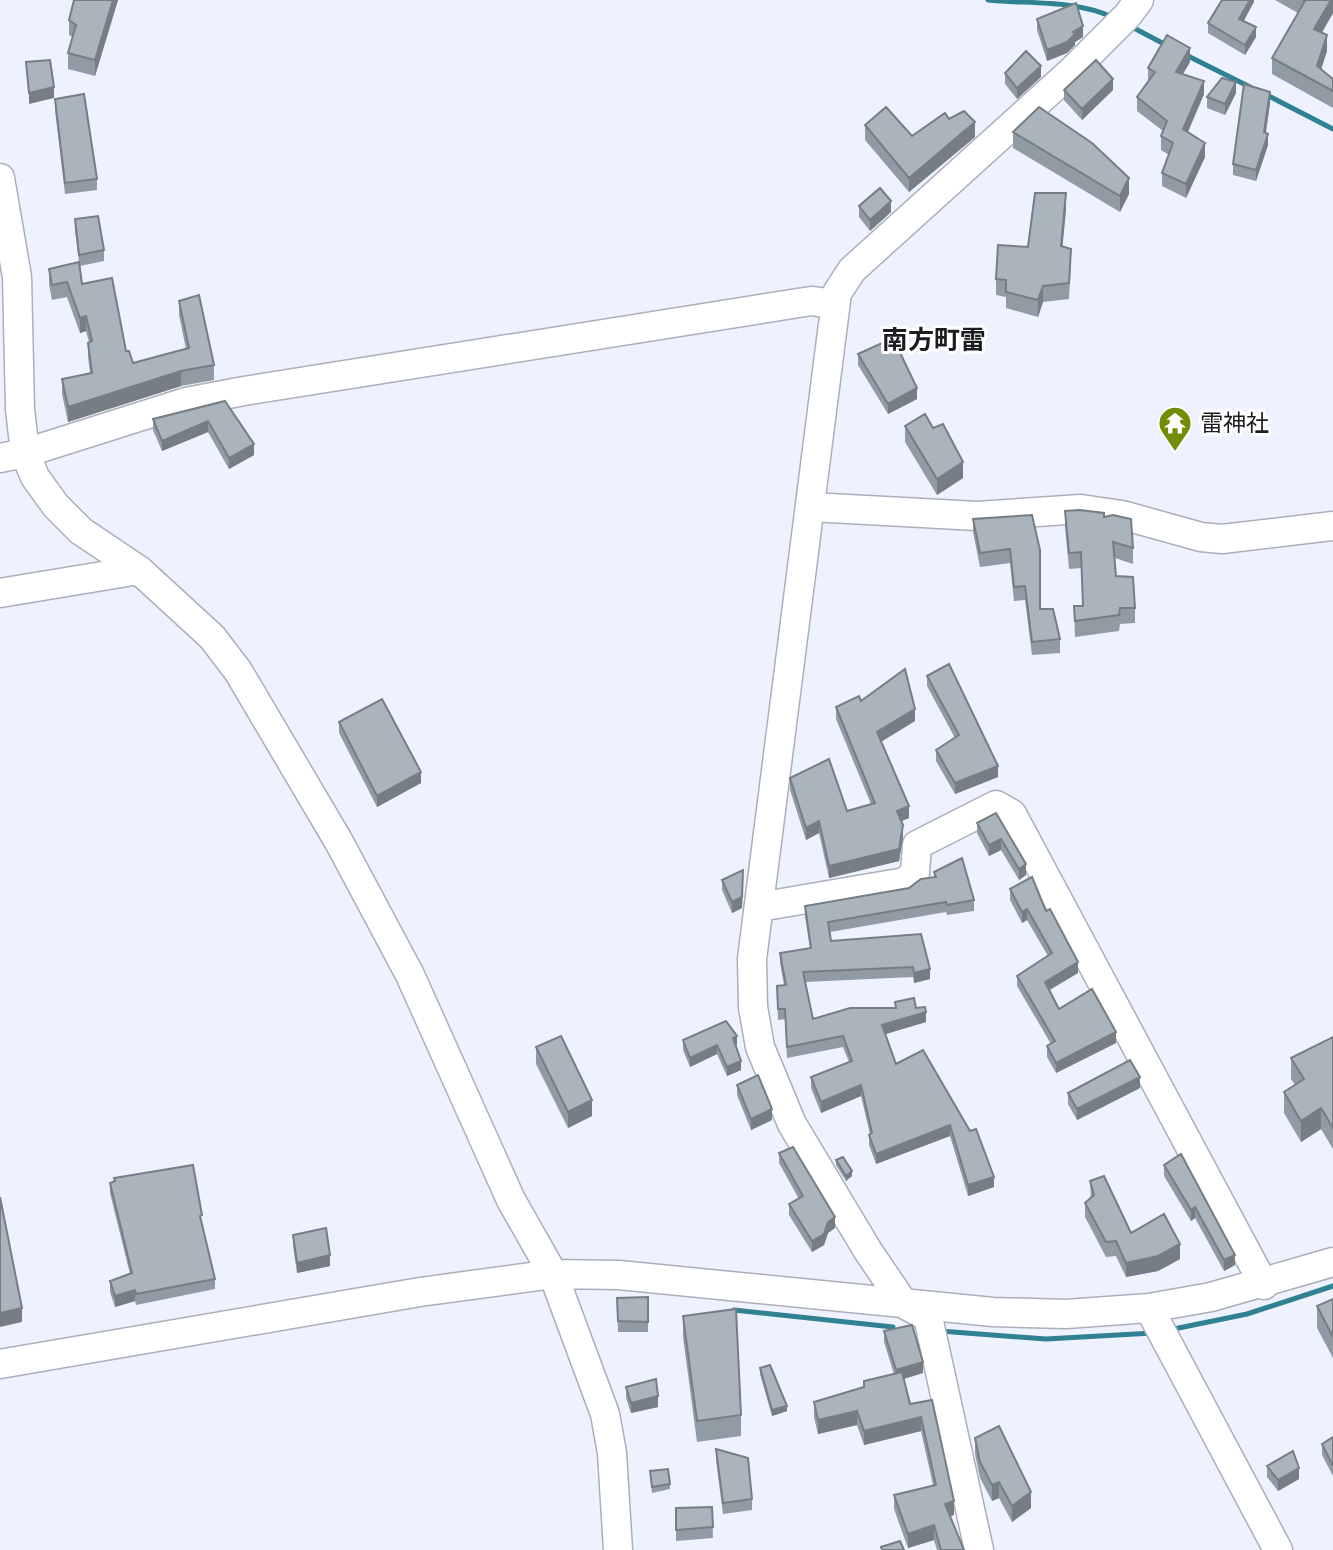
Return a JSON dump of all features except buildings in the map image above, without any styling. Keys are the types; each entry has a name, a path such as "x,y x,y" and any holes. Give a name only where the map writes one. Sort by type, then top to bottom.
{"street":[{"path":"979,1550 928,1317 904,1304 868,1251 792,1124 760,1047 753,1007 752,959 835,304 842,282 1128,14"},
{"path":"0,178 17,278 20,409 12,455"},
{"path":"12,455 186,402 244,391 811,301 835,304"},
{"path":"12,455 35,477 56,506 81,531 139,570 212,637 238,671 339,842 410,975 511,1200 553,1274 605,1414 612,1452 618,1550"},
{"path":"810,508 977,516 1081,509 1122,515 1201,537 1222,539 1333,526"},
{"path":"0,593 139,570"},
{"path":"759,907 905,882 915,873 917,845 996,805 1012,814 1264,1284"},
{"path":"0,1364 421,1292 553,1274 620,1275 904,1304 1157,1323 1333,1262"},
{"path":"1157,1323 1278,1550"}],"waterway":[{"path":"988,0 1068,5 1112,17"},
{"path":"1130,26 1168,46"},
{"path":"1186,55 1250,87"},
{"path":"1265,94 1333,129"},
{"path":"1169,1330 1247,1314 1333,1286"},
{"path":"734,1310 893,1327"},
{"path":"940,1331 1046,1339 1153,1333"}],"place":[{"name":"雷神社","path":"1175,453"}],"district":[{"name":"南方町雷","path":"934,340"}]}
